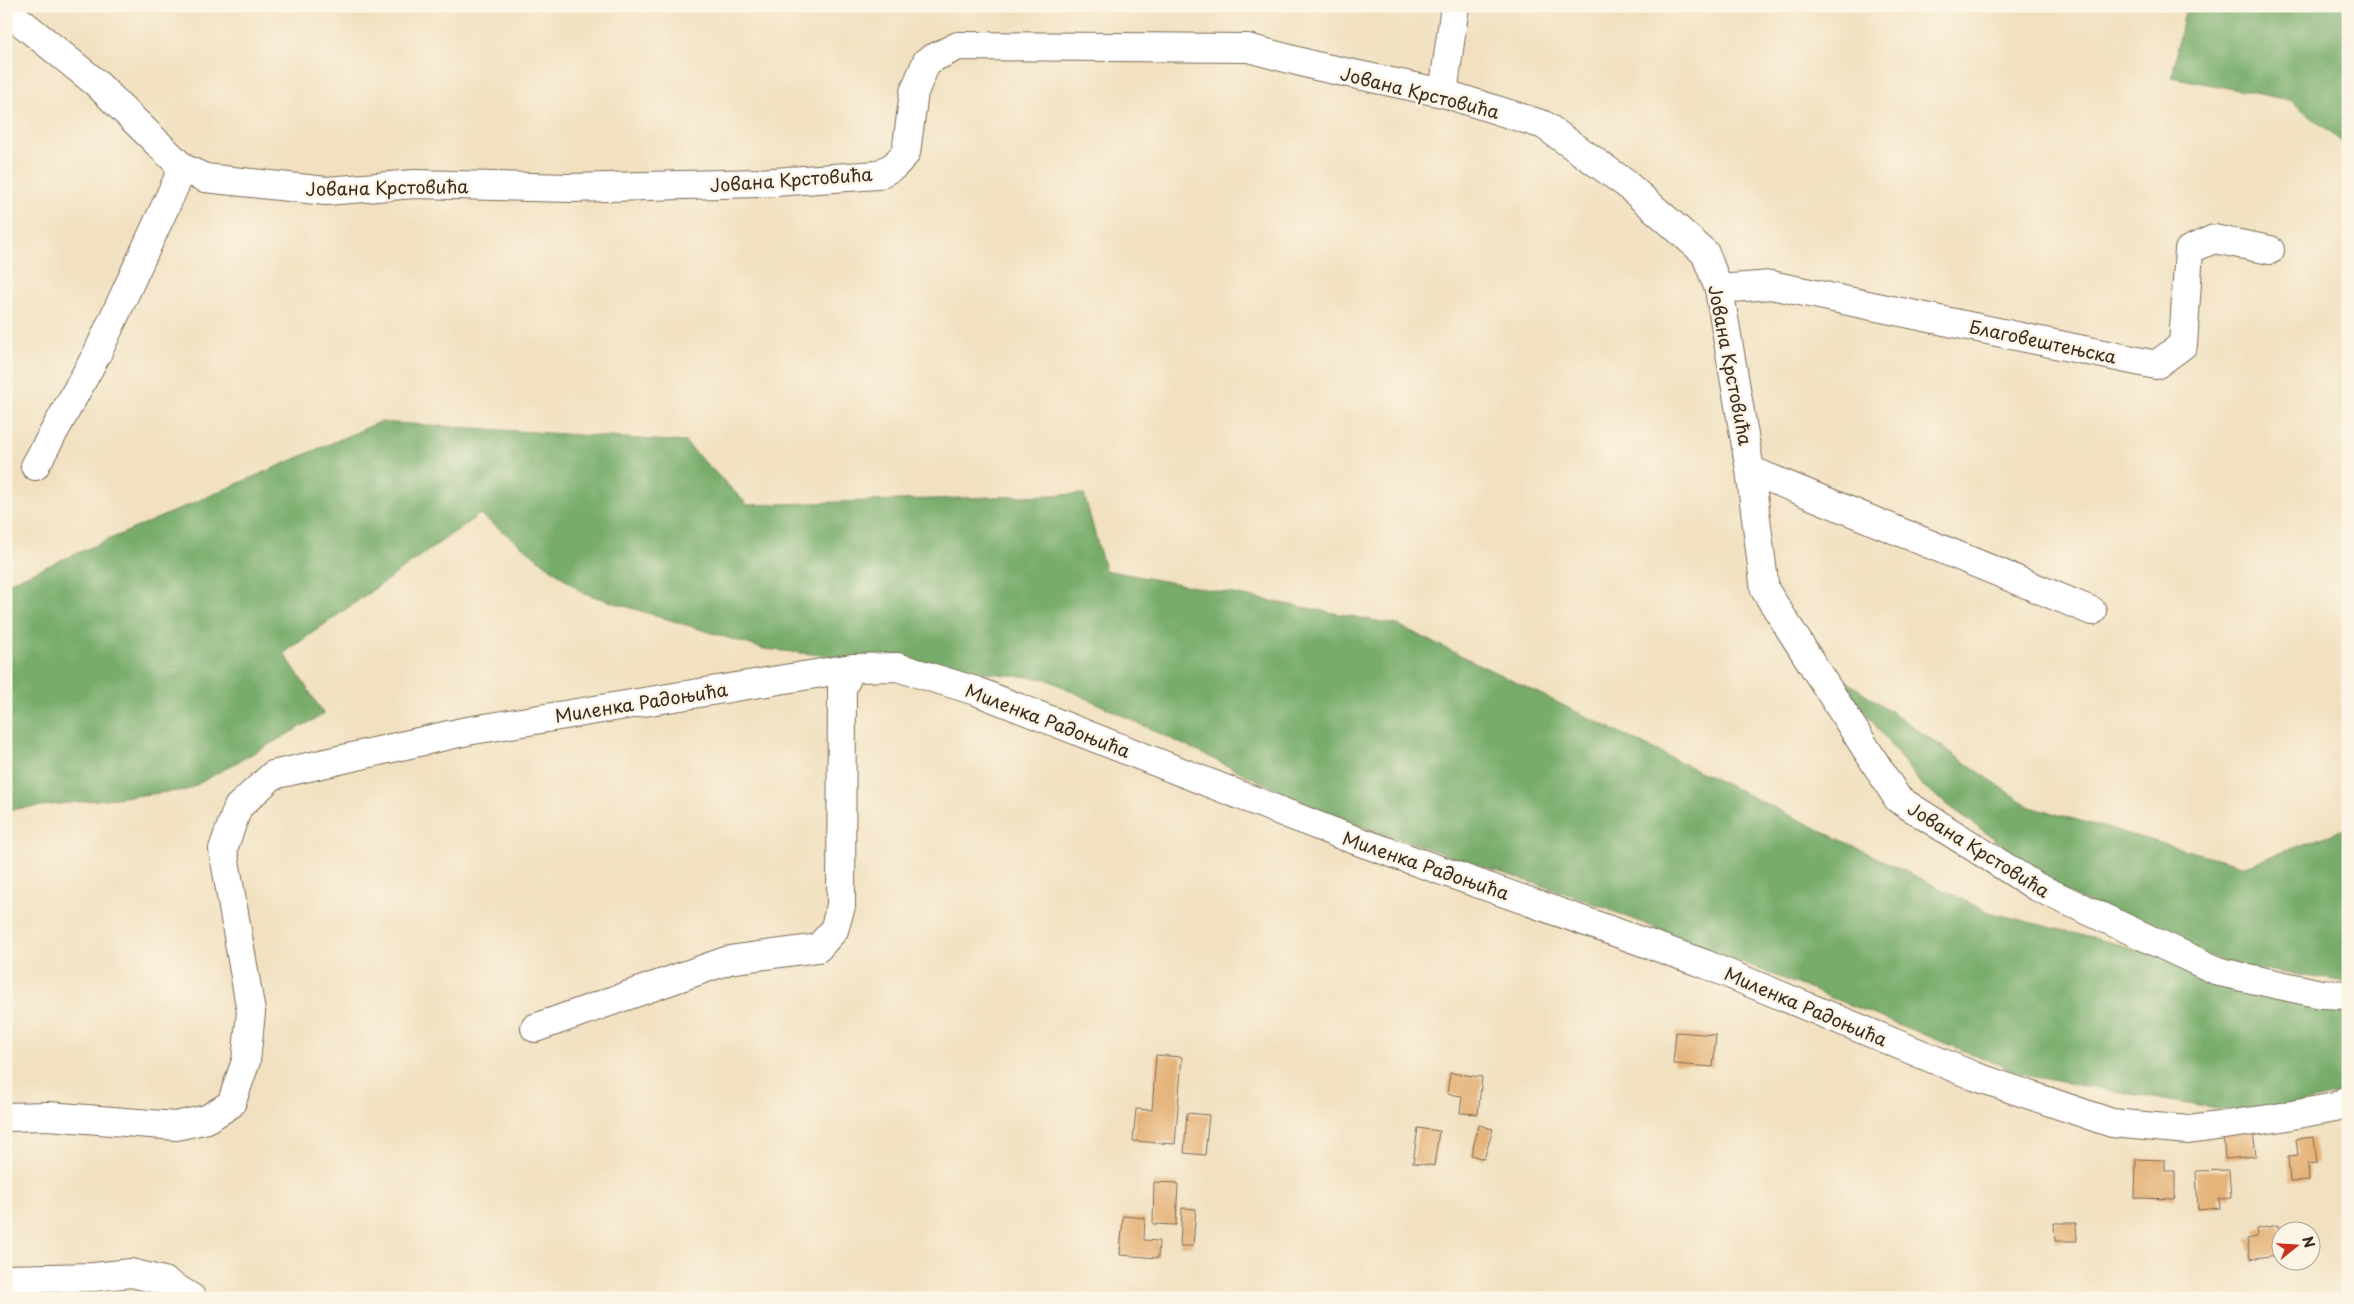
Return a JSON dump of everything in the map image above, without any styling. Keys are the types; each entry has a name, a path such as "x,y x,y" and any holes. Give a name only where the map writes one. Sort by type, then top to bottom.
{"street":[{"path":"1443,93 1455,6"},
{"name":"Јована Крстовића","path":"6,10 95,82 183,168 205,178 326,191 415,184 581,188 759,183 878,175 894,166 906,153 914,92 927,61 958,46 1248,48 1316,66 1443,93 1544,125 1625,183 1705,253 1719,289 1750,470 1765,590 1898,799 2035,886 2220,972 2320,994 2348,996"},
{"path":"35,466 97,354 183,168"},
{"name":"Благовештењска","path":"1719,289 1771,286 2156,365 2184,344 2189,250 2214,239 2270,250"},
{"path":"1750,470 2092,610"},
{"name":"Миленка Радоњића","path":"6,1117 48,1116 176,1126 207,1119 231,1104 246,1061 251,1012 222,849 238,807 273,775 467,731 852,668 897,667 976,691 1341,836 1705,964 1974,1076 2112,1123 2188,1130 2276,1118 2335,1107 2348,1100"},
{"path":"535,1028 729,960 818,948 834,930 841,906 842,688 852,668"},
{"path":"6,1279 94,1277 131,1273 164,1281 192,1298"}],"green space":[{"path":"2186,6 2348,6 2348,147 2290,100 2172,77"},
{"path":"380,422 685,442 748,505 1084,494 1105,570 1398,625 1989,912 2348,1002 2348,1087 2338,1094 2251,1115 2028,1076 1580,898 1341,820 1046,679 764,649 583,593 480,514 284,653 324,714 187,790 6,810 6,584"},
{"path":"1835,673 2030,807 2245,866 2348,828 2348,982 2230,965 2076,898 1923,787"}],"building":[{"path":"1676,1032 1716,1035 1713,1067 1673,1064"},
{"path":"1156,1055 1182,1057 1175,1144 1133,1141 1136,1109 1152,1110"},
{"path":"1450,1073 1482,1077 1478,1114 1460,1113 1462,1096 1447,1094"},
{"path":"1187,1113 1209,1115 1205,1155 1184,1153"},
{"path":"1479,1125 1493,1129 1484,1159 1471,1155"},
{"path":"1418,1128 1439,1131 1434,1166 1413,1163"},
{"path":"2253,1130 2256,1156 2225,1159 2223,1133"},
{"path":"2314,1137 2317,1163 2308,1164 2309,1181 2290,1182 2288,1156 2298,1155 2296,1139"},
{"path":"2136,1159 2165,1160 2165,1171 2175,1171 2175,1199 2135,1198"},
{"path":"2229,1170 2231,1198 2219,1199 2220,1208 2198,1210 2196,1171"},
{"path":"1154,1182 1178,1183 1176,1225 1153,1224"},
{"path":"1182,1208 1196,1209 1193,1246 1180,1246"},
{"path":"1123,1216 1145,1218 1144,1240 1159,1241 1158,1258 1120,1255"},
{"path":"2054,1223 2076,1223 2077,1241 2055,1241"},
{"path":"2272,1226 2272,1256 2250,1259 2247,1239 2257,1237 2256,1229"}]}
